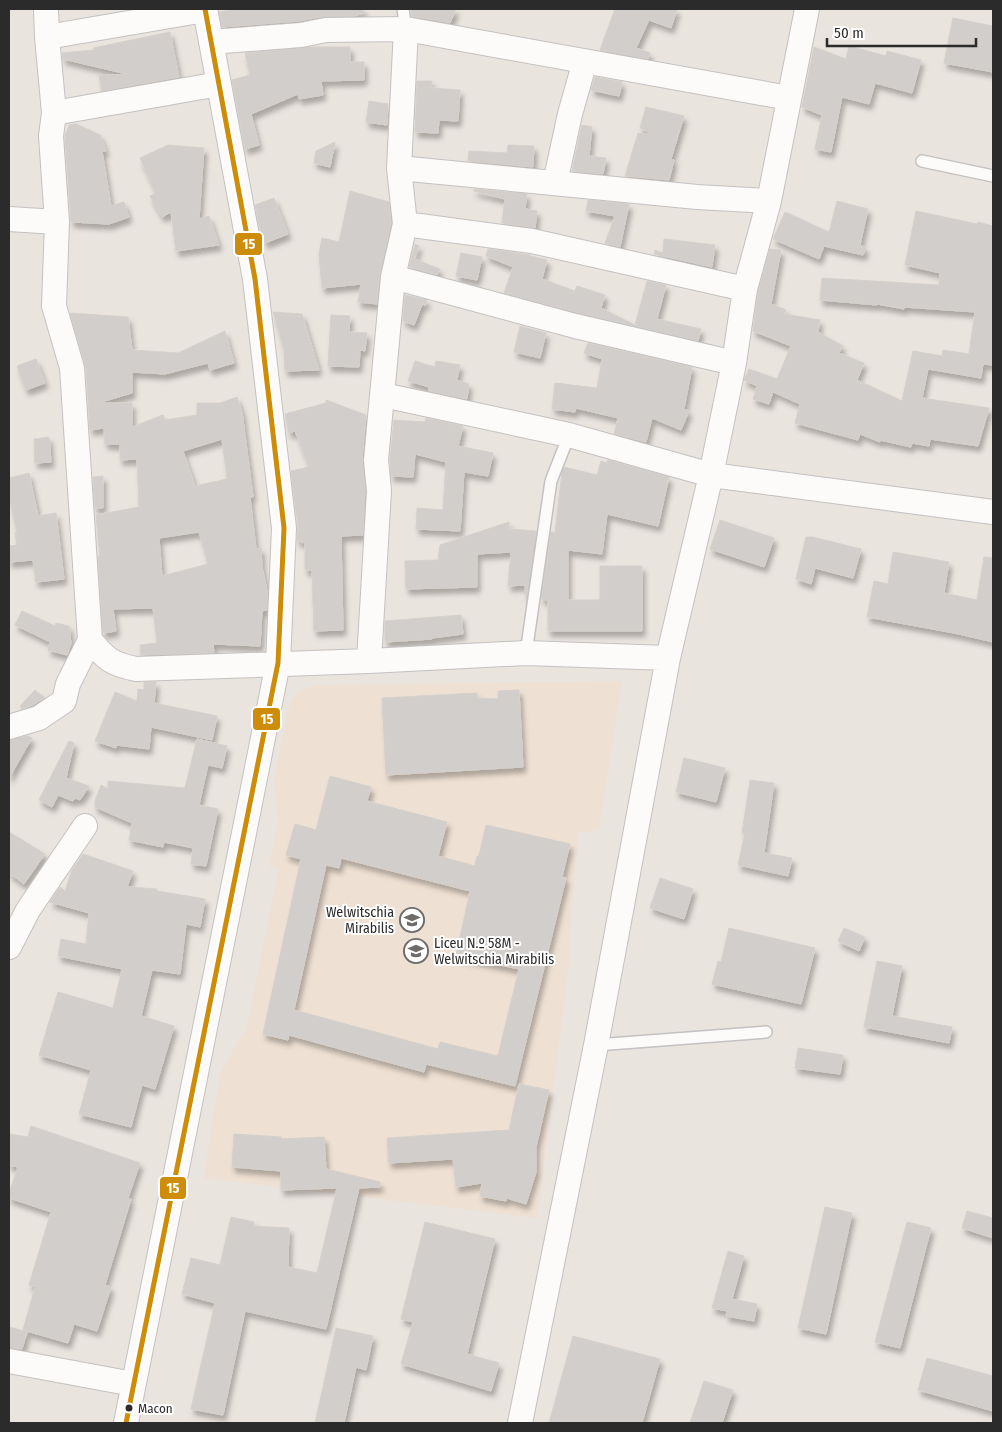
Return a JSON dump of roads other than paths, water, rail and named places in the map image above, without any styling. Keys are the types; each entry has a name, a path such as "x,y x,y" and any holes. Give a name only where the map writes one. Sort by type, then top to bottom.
{"street":[{"path":"9,727 39,718 64,700 68,684 90,640 72,368 54,306 57,222 51,136 54,113 46,9"},
{"path":"47,36 205,9 255,279 284,528 278,663 126,1423"},
{"path":"520,1423 596,1044 668,658 711,475 734,363 745,289 769,201 807,9"},
{"path":"211,42 301,36 326,30 404,19 585,61 789,98"},
{"path":"369,661 379,491 376,460 393,277 405,224 399,168 404,19"},
{"path":"555,183 570,114 585,61"},
{"path":"54,113 219,84"},
{"path":"399,168 697,197 769,201"},
{"path":"9,219 57,222"},
{"path":"405,224 532,242 745,289"},
{"path":"393,277 574,326 734,363"},
{"path":"383,395 569,435 711,475 993,512"},
{"path":"90,640 103,656 118,665 136,669 369,661 526,653 668,658"},
{"path":"9,947 28,910 85,826"},
{"path":"9,1361 133,1384"}],"lane":[{"path":"922,161 993,176"},
{"path":"526,653 551,481 569,435"},
{"path":"596,1044 766,1032"}],"place":[{"name":"Welwitschia Mirabilis","path":"412,920"},
{"name":"Liceu N.º 58M - Welwitschia Mirabilis","path":"416,951"},
{"name":"Macon","path":"129,1408"}]}
